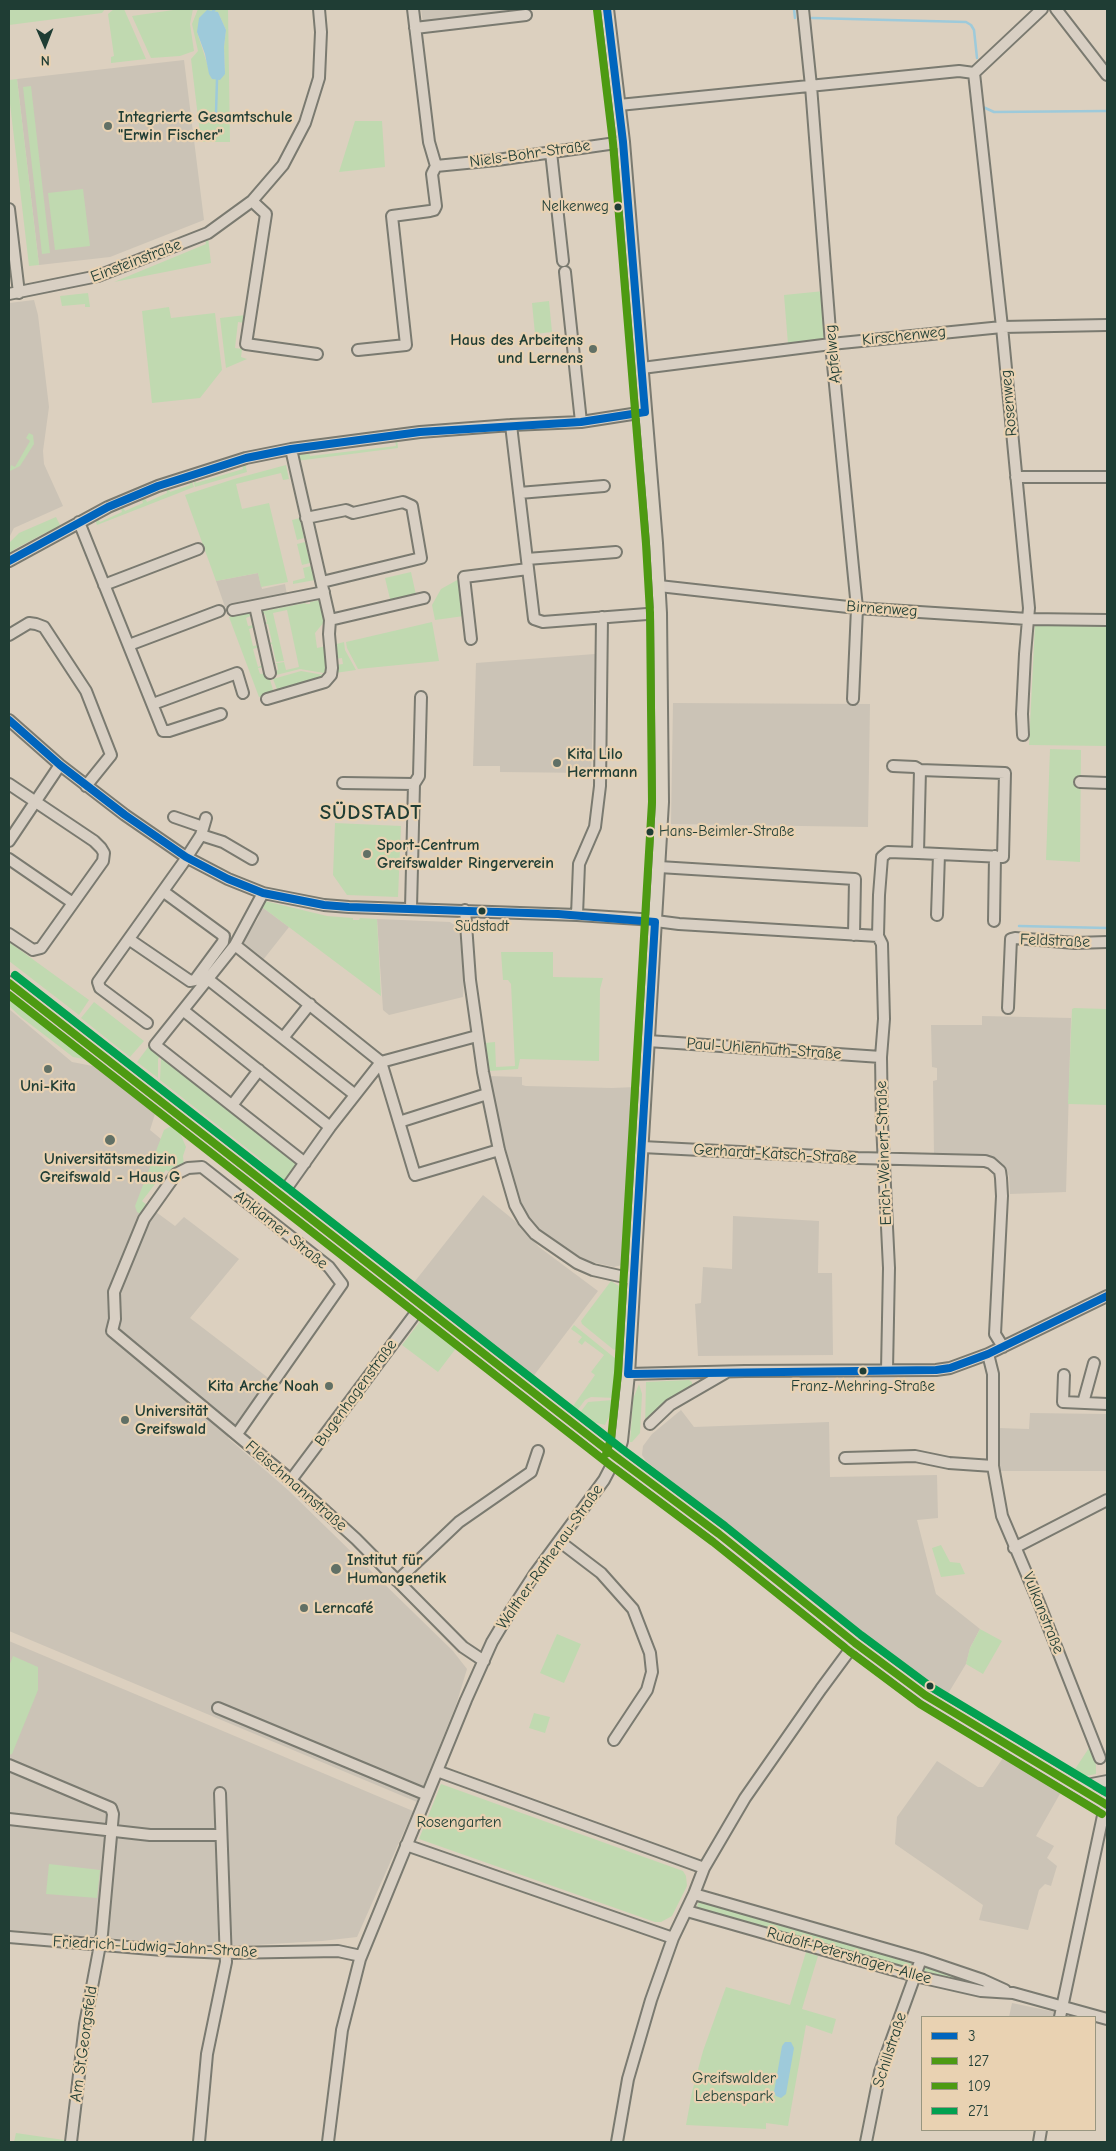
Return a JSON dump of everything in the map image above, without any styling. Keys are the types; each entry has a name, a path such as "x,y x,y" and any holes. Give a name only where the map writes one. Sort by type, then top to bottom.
{"main road":[{"path":"607,9 623,142 646,412 660,614 662,802 628,1374 621,1442 616,1457"},
{"name":"Anklamer Straße","path":"9,983 421,1306 719,1534 855,1643 925,1694 1076,1787 1106,1802"}],"street":[{"name":"Einsteinstraße","path":"14,293 89,279 208,233 252,201 283,165 305,123 319,78 321,32 319,9"},
{"path":"358,350 406,345 392,216 434,210 432,174 436,166 429,142 413,9"},
{"name":"Apfelweg","path":"803,9 811,86 831,344 857,608 852,699"},
{"path":"619,105 959,71 974,73 1042,9"},
{"path":"1056,9 1107,75"},
{"path":"415,28 526,15"},
{"name":"Rosenweg","path":"974,73 1002,326 1030,608 1023,694 1023,735"},
{"name":"Niels-Bohr-Straße","path":"436,166 497,160 623,142"},
{"path":"551,152 581,422"},
{"path":"252,201 266,214 246,344 317,354"},
{"path":"9,209 14,293"},
{"name":"Kirschenweg","path":"642,368 831,344 1002,326 1107,325"},
{"path":"9,561 108,507 158,486 232,462 290,449 420,432 581,422 646,412"},
{"path":"511,425 534,619 543,622 660,614"},
{"path":"267,699 325,682 329,679 332,668 329,634 330,620 290,449"},
{"path":"1016,477 1107,477"},
{"path":"519,493 604,486"},
{"path":"306,518 346,510 353,513 403,502 412,506 421,558 322,582"},
{"path":"79,522 162,729 166,732 221,714"},
{"path":"104,585 198,549"},
{"path":"471,639 464,577 527,564 616,552"},
{"name":"Birnenweg","path":"658,586 857,608 1028,619 1107,620"},
{"path":"233,610 324,592"},
{"path":"330,620 424,598"},
{"path":"255,606 270,673"},
{"path":"129,645 219,611"},
{"path":"577,915 579,864 595,827 600,786 602,617"},
{"path":"9,635 29,624 44,627 86,691 111,755 86,786"},
{"path":"153,704 236,674 243,693"},
{"path":"411,908 414,784 419,776 421,697"},
{"path":"9,720 86,786 186,857 228,879 263,893 324,905 577,915 655,922 878,936"},
{"path":"9,841 60,765"},
{"path":"894,766 915,767 920,770 1005,772 1003,857 918,852 920,770"},
{"path":"1080,782 1107,783"},
{"path":"343,783 414,784"},
{"path":"9,784 94,841 104,853 103,861 41,948 33,950 9,934"},
{"path":"174,817 203,827 223,842 252,859"},
{"path":"147,1023 100,988 98,982 164,892 203,827"},
{"name":"Erich-Weinert-Straße","path":"887,1370 889,1268 881,1057 884,1018 882,944 878,936 882,856 888,852 918,852"},
{"path":"937,915 939,854"},
{"path":"994,920 995,856"},
{"path":"9,859 73,903"},
{"path":"658,867 855,879 854,935"},
{"path":"130,940 190,981 195,980 223,942 224,936 164,892"},
{"path":"263,893 235,945 209,980 155,1045 233,1104 305,1163"},
{"path":"464,910 477,1036 487,1094 499,1150 515,1205 524,1222 535,1234 577,1263 593,1270 633,1279"},
{"name":"Feldstraße","path":"1008,1008 1011,940 1015,938 1075,943 1107,942"},
{"path":"235,945 381,1062 415,1174 499,1150"},
{"path":"209,980 354,1094"},
{"path":"283,1038 310,1004"},
{"path":"184,1011 330,1127"},
{"path":"381,1062 477,1036"},
{"name":"Paul-Uhlenhuth-Straße","path":"648,1041 881,1057"},
{"name":"Anklamer Straße","path":"281,1196 354,1094 381,1062"},
{"path":"233,1104 259,1070"},
{"path":"399,1122 487,1094"},
{"name":"Gerhardt-Katsch-Straße","path":"642,1147 885,1159 984,1161 1000,1171 1002,1196 995,1334 1003,1347"},
{"name":"Anklamer Straße","path":"150,1209 176,1174 188,1168 202,1167 329,1267 342,1284 290,1357"},
{"name":"Fleischmannstraße","path":"150,1209 144,1219 114,1292 115,1319 112,1331 291,1480 356,1539 462,1648 484,1661"},
{"path":"628,1374 950,1368 988,1354 1107,1296"},
{"name":"Bugenhagenstraße","path":"291,1480 421,1306"},
{"name":"Vulkanstraße","path":"988,1354 993,1374 993,1466 1002,1516 1014,1548 1019,1553 1100,1758"},
{"name":"Fleischmannstraße","path":"237,1434 290,1357"},
{"path":"1083,1403 1094,1363"},
{"path":"650,1424 670,1405 728,1372"},
{"path":"1064,1375 1063,1402 1107,1404"},
{"path":"397,1581 459,1522 531,1472 538,1451"},
{"path":"845,1458 915,1456 949,1463 993,1466"},
{"name":"Walther-Rathenau-Straße","path":"328,2142 342,2030 351,1990 361,1956 426,1796 484,1661 510,1612 604,1480 616,1457"},
{"path":"1014,1548 1107,1500"},
{"path":"559,1541 601,1573 633,1609 650,1653 652,1672 647,1690 614,1740"},
{"path":"617,2142 628,2079 651,2000 673,1938 704,1868 745,1798 822,1686 855,1643"},
{"path":"218,1708 426,1796"},
{"name":"Am St.Georgsfeld","path":"9,1765 111,1808 112,1831 100,1946 85,2024 71,2142"},
{"path":"437,1771 704,1868"},
{"path":"1076,1787 1107,1781"},
{"path":"199,2142 207,2054 226,1962 220,1793"},
{"path":"1060,2016 1106,1802"},
{"path":"9,1819 173,1836 221,1835"},
{"path":"406,1845 673,1938"},
{"name":"Rudolf-Petershagen-Allee","path":"694,1894 921,1959 983,1980 1013,1993 1107,2019"},
{"name":"Rudolf-Petershagen-Allee","path":"686,1911 915,1976 981,1991 1013,1993"},
{"name":"Friedrich-Ludwig-Jahn-Straße","path":"9,1937 100,1946 225,1953 338,1951 361,1956"},
{"name":"Schillstraße","path":"866,2142 880,2072 921,1959"}],"shaded area":[{"path":"421,9 532,9 423,24"},
{"name":"Integrierte Gesamtschule \"Erwin Fischer\"","path":"184,60 204,220 110,257 39,265 17,79"},
{"path":"34,300 38,315 49,407 43,451 44,464 63,506 14,528 10,536 9,303"},
{"path":"258,573 262,589 285,584 287,595 225,607 216,581"},
{"path":"595,654 591,773 500,772 500,766 473,766 476,663"},
{"path":"673,703 870,704 868,827 671,824"},
{"path":"262,907 289,927 263,960 241,943 258,919"},
{"path":"377,919 450,922 459,928 464,981 463,997 389,1015 383,1010"},
{"name":"Universität Greifswald","path":"9,1009 72,1062 98,1067 155,1114 150,1130 161,1139 141,1201 175,1226 184,1217 239,1259 190,1318 271,1380 228,1438 288,1490 453,1651 467,1669 456,1705 417,1802 9,1631"},
{"path":"982,1016 1071,1018 1066,1192 1010,1194 1009,1176 1003,1165 991,1156 934,1156 933,1081 937,1080 937,1068 932,1067 931,1025 982,1025"},
{"path":"488,1076 522,1077 522,1085 526,1086 636,1087 626,1259 622,1265 614,1267 592,1262 554,1245 539,1232 526,1215 519,1203 508,1164"},
{"path":"483,1195 515,1221 539,1247 598,1291 532,1378 412,1285"},
{"path":"733,1216 819,1221 818,1273 832,1273 833,1355 698,1356 695,1304 701,1303 703,1267 732,1269"},
{"path":"681,1410 694,1427 829,1422 830,1477 937,1475 938,1518 917,1520 936,1594 980,1629 970,1648 966,1664 946,1697 770,1561 646,1461 642,1455 643,1446 652,1434"},
{"path":"1030,1413 1107,1414 1107,1471 1000,1471 998,1428 1029,1429"},
{"path":"9,1641 413,1811 357,1937 219,1947 9,1930"},
{"path":"1003,1758 1061,1792 1036,1836 1054,1846 1047,1858 1057,1866 1051,1886 1045,1884 1039,1890 1028,1930 979,1920 983,1905 895,1844 897,1817 937,1761 978,1787 983,1787"},
{"path":"1012,2003 1055,2012 1054,2016 1009,2016"}],"green space":[{"path":"9,9 105,9 102,13 9,25"},
{"path":"114,9 124,9 146,59 111,63 111,57 114,56 108,14"},
{"path":"193,9 190,24 194,51 180,56 151,58 132,16"},
{"path":"198,9 228,9 230,142 201,142 191,59 198,51 192,24","holes":["218,12 226,30 224,47 225,74 212,79 197,32"]},
{"path":"17,79 39,265 29,266 9,95 9,80"},
{"path":"31,86 50,253 42,254 23,87"},
{"path":"355,121 382,121 385,167 339,172"},
{"path":"83,189 90,246 55,250 48,193"},
{"path":"208,237 211,263 114,282 206,244 205,239"},
{"path":"824,291 829,340 788,344 784,295"},
{"path":"88,293 90,307 85,307 85,304 62,306 60,296"},
{"path":"549,301 552,332 535,334 532,303"},
{"path":"169,307 171,318 215,313 222,370 200,398 152,403 142,311"},
{"path":"246,315 245,323 238,322 235,348 242,349 241,357 247,359 226,368 220,318"},
{"path":"29,433 33,435 34,444 20,466 10,471 11,465 15,467 30,441 26,438"},
{"path":"397,439 398,448 296,461 296,456 299,452 309,451 310,456 396,446 395,440"},
{"path":"245,463 247,472 195,487 194,478 196,483 243,469 242,464"},
{"path":"286,465 289,479 283,480 281,473 236,484 242,509 269,503 288,582 261,587 258,573 216,581 185,495"},
{"path":"191,479 194,487 97,525 94,517 96,515 100,522 122,512 120,506 122,505 125,511 143,503 141,497 144,496 147,502 167,493 166,487 168,487 170,492 190,485 189,480"},
{"path":"56,517 61,527 57,531 49,535 47,532 13,550 14,554 9,556 9,543 19,533"},
{"path":"300,518 304,538 297,540 292,520"},
{"path":"305,542 310,563 302,565 297,544"},
{"path":"311,566 315,580 293,584 293,581 305,578 303,568"},
{"path":"411,572 416,595 391,603 385,578"},
{"path":"459,579 464,616 435,620 432,605 441,589"},
{"path":"320,600 324,622 315,633 317,648 326,646 327,666 324,673 300,669 272,676 271,672 278,670 277,664 272,664 284,662 286,670 299,667 287,610 273,613 284,661 276,662 272,644 267,645 272,642 268,624 262,624 267,622 265,614 260,615 259,612 305,603 310,604 310,602"},
{"path":"250,611 253,615 246,618 248,626 254,625 255,627 249,629 253,646 259,645 259,647 253,649 258,667 263,665 264,667 258,668 260,674 268,673 274,693 259,697 229,617"},
{"path":"432,622 439,661 358,669 347,648 346,642"},
{"path":"1035,624 1107,625 1107,746 1029,745"},
{"path":"344,642 345,650 356,670 335,673 335,665 343,664 342,658 335,659 333,645"},
{"path":"301,671 324,675 278,692 273,679"},
{"path":"1050,749 1081,750 1080,862 1046,860"},
{"name":"Sport-Centrum Greifswalder Ringerverein","path":"335,823 401,826 398,897 347,895 333,875"},
{"path":"265,901 327,916 353,918 353,920 359,920 360,918 377,919 381,996 262,907"},
{"path":"9,942 89,1000 79,1015 9,961"},
{"path":"501,952 553,952 553,977 603,978 600,989 599,1061 520,1059 518,1069 490,1071 488,1069 485,1043 495,1042 496,1067 515,1066 511,984 508,980 503,980"},
{"path":"9,988 89,1051 99,1062 73,1057 21,1017 9,1006"},
{"path":"94,1002 144,1041 130,1057 81,1018"},
{"path":"1072,1009 1107,1009 1107,1105 1068,1104"},
{"path":"149,1046 161,1055 158,1059 158,1078 137,1062"},
{"path":"164,1055 299,1162 284,1183 258,1157 160,1080 161,1059"},
{"path":"179,1102 189,1106 244,1150 280,1184 275,1183 198,1124"},
{"path":"171,1126 180,1133 186,1147 183,1156 184,1166 172,1174 166,1170 142,1201 148,1206 142,1215 137,1212 135,1206 164,1130"},
{"path":"611,1281 619,1286 617,1348 614,1350 582,1324 581,1321"},
{"path":"421,1320 457,1347 438,1372 402,1345"},
{"path":"574,1325 616,1359 616,1398 591,1397 585,1400 576,1412 571,1409 595,1375 591,1372 604,1355 585,1341 582,1345 578,1342 582,1337 571,1329"},
{"path":"689,1380 692,1382 692,1385 662,1405 647,1419 647,1426 645,1428 646,1382"},
{"path":"639,1384 642,1394 640,1433 630,1442 633,1399"},
{"path":"613,1400 613,1408 605,1425 585,1420 579,1414 588,1402"},
{"path":"941,1545 950,1562 960,1563 965,1574 941,1577 932,1548"},
{"path":"980,1629 1002,1641 983,1674 966,1664 970,1648"},
{"path":"557,1634 581,1644 564,1683 540,1673"},
{"path":"13,1656 38,1667 38,1690 12,1754 9,1755 9,1666"},
{"path":"534,1713 550,1717 545,1733 529,1728"},
{"path":"1089,1748 1096,1765 1096,1774 1085,1776 1075,1769"},
{"name":"Rosengarten","path":"441,1784 683,1871 686,1876 687,1886 672,1916 661,1922 655,1922 419,1839"},
{"path":"49,1864 100,1870 97,1898 46,1894"},
{"path":"701,1900 898,1958 912,1964 914,1968 908,1970 700,1910 697,1907"},
{"name":"Greifswalder Lebenspark","path":"806,1952 818,1956 802,2009 836,2019 832,2034 806,2025 788,2126 766,2123 766,2129 686,2125 692,2092 703,2051 726,1987 790,2005"},
{"path":"924,1966 980,1984 981,1986 922,1976"},
{"path":"16,2133 64,2140 64,2142 14,2142"}],"water":[{"path":"207,10 218,12 226,30 224,47 225,74 220,80 212,79 209,74 205,54 197,32 199,18"},
{"path":"785,2042 791,2042 794,2048 786,2094 781,2098 776,2096 774,2092 782,2046"}],"waterway":[{"path":"794,9 795,18"},
{"path":"812,18 966,22 974,30 977,58"},
{"path":"216,113 217,80"},
{"path":"981,93 983,107 994,112 1107,111"},
{"path":"1019,926 1107,928"}],"transit line":[{"name":"3","path":"607,9 623,142 645,412"},
{"name":"127","path":"597,10 613,143 646,544 650,613 652,802 618,1373 611,1439 606,1454"},
{"name":"3","path":"9,561 108,507 158,486 246,458 291,449 420,432 581,422 645,412"},
{"name":"3","path":"9,720 60,765 125,815 186,857 228,879 263,893 324,905 349,907 558,914 655,922"},
{"name":"3","path":"628,1374 655,922"},
{"name":"271","path":"15,975 622,1449 725,1526 861,1635 931,1687 1107,1793"},
{"name":"109","path":"9,983 616,1457 719,1534 855,1643 925,1695 1107,1805"},
{"name":"127","path":"9,995 610,1465 713,1542 849,1651 920,1704 1102,1814"},
{"name":"3","path":"628,1374 936,1370 950,1368 988,1354 1107,1296"}],"place":[{"name":"Integrierte Gesamtschule \"Erwin Fischer\"","path":"108,126"},
{"name":"Nelkenweg","path":"618,207"},
{"name":"Haus des Arbeitens und Lernens","path":"593,349"},
{"name":"Kita Lilo Herrmann","path":"557,763"},
{"name":"Hans-Beimler-Straße","path":"650,832"},
{"name":"Sport-Centrum Greifswalder Ringerverein","path":"367,854"},
{"name":"Südstadt","path":"482,911"},
{"name":"Uni-Kita","path":"48,1069"},
{"name":"Universitätsmedizin Greifswald - Haus G","path":"110,1140"},
{"name":"Franz-Mehring-Straße","path":"863,1371"},
{"name":"Kita Arche Noah","path":"329,1386"},
{"name":"Universität Greifswald","path":"125,1420"},
{"name":"Institut für Humangenetik","path":"336,1569"},
{"name":"Lerncafé","path":"304,1608"}],"district":[{"name":"SÜDSTADT","path":"371,813"}]}
